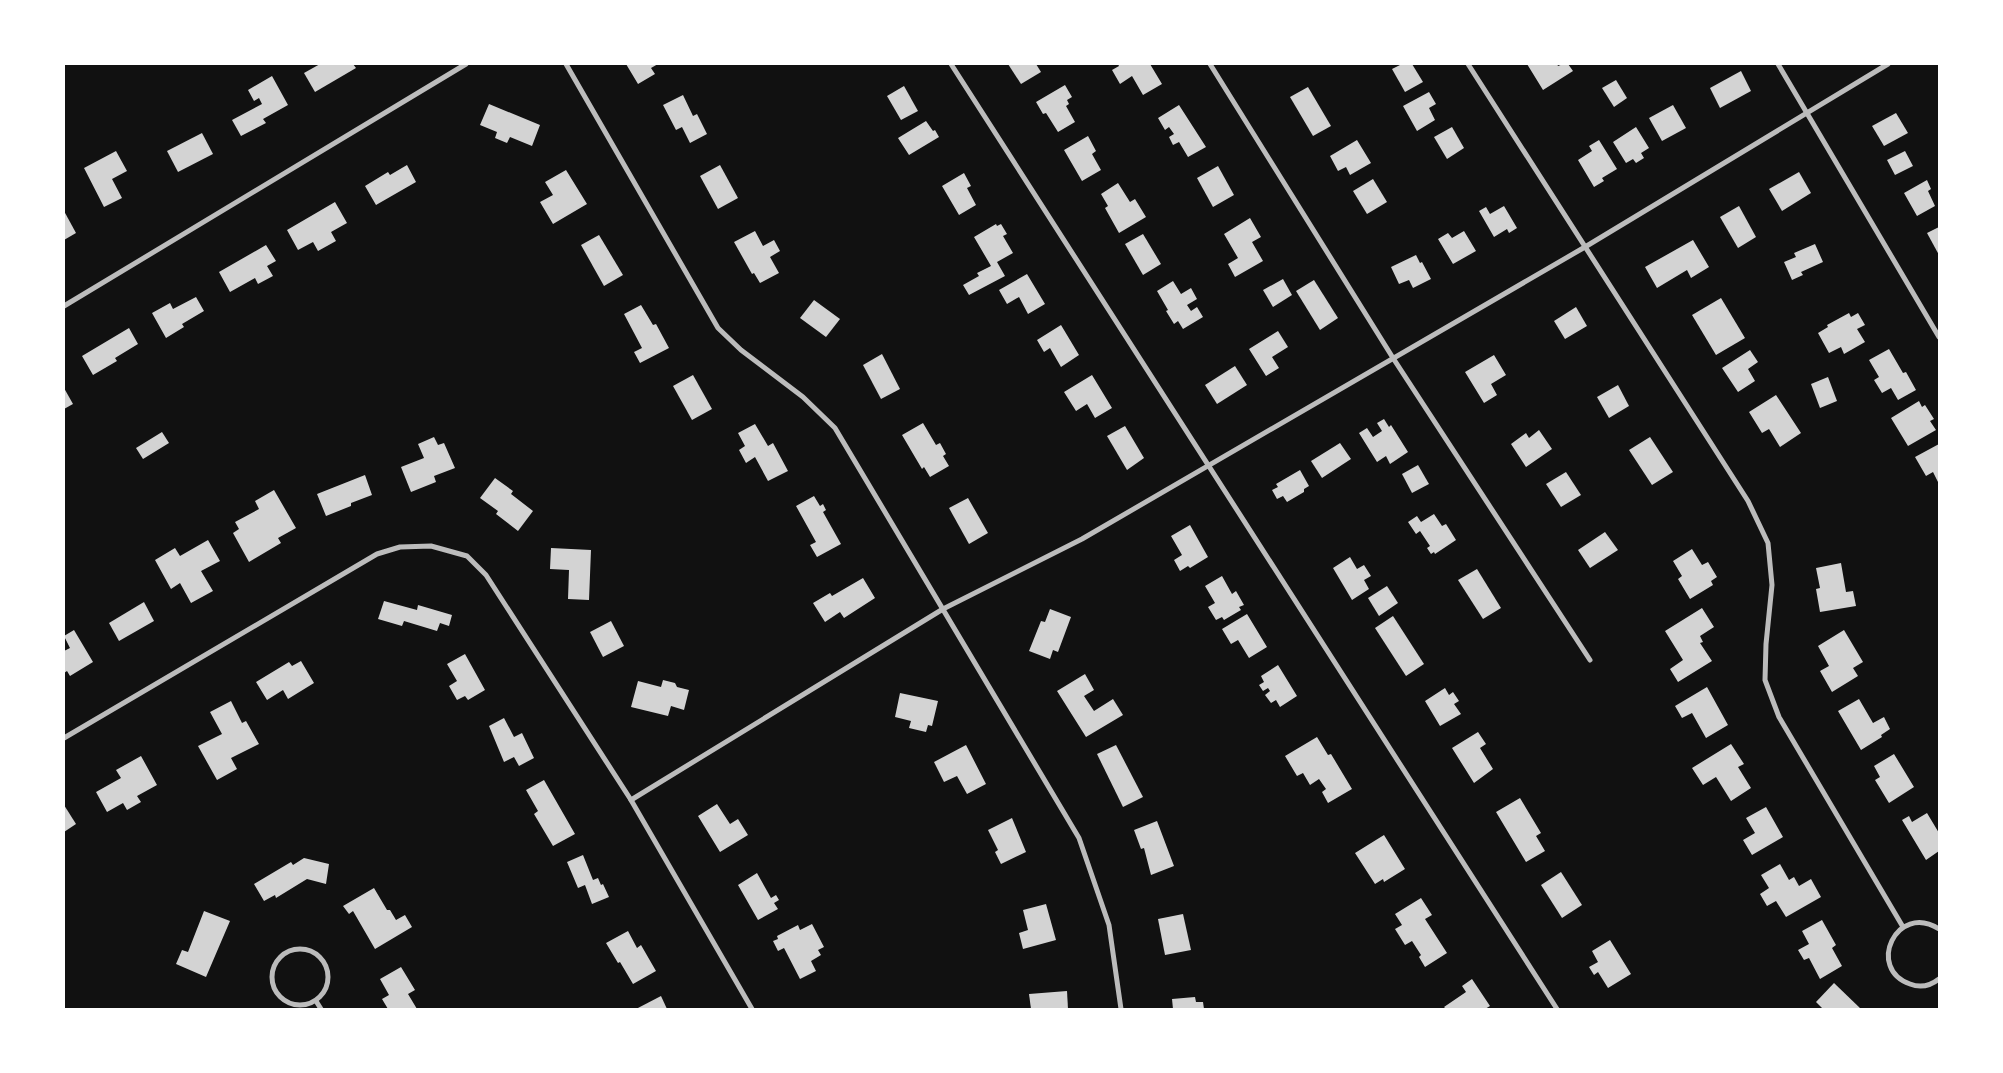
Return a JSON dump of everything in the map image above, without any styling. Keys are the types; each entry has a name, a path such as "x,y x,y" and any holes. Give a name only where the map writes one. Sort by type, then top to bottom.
{"street":[{"path":"64,306 466,64"},
{"path":"566,64 718,328 740,350 802,397 835,428 1079,838 1109,925 1121,1009"},
{"path":"951,64 1207,466 1557,1009"},
{"path":"1210,64 1394,358 1590,660"},
{"path":"1468,64 1748,501 1768,544 1772,585 1766,644 1766,680 1779,717 1903,927"},
{"path":"1778,64 1939,337"},
{"path":"630,800 942,609 1082,539 1585,247 1888,64"},
{"path":"64,738 356,564 377,554 400,547 431,546 467,556 486,575 630,800 752,1009"},
{"path":"1939,930 1932,925 1922,922 1912,923 1903,927 1895,934 1888,951 1888,961 1898,978 1915,986 1924,986 1939,979"},
{"path":"302,948 318,955 324,962 329,978 327,987 316,1001 299,1006 290,1004 276,992 272,975 278,958 285,952 302,948"},
{"path":"316,1001 321,1009"}],"building":[{"path":"320,64 353,64 356,68 315,92 304,73"},
{"path":"626,64 658,64 651,68 655,74 638,84"},
{"path":"1008,64 1036,64 1041,72 1021,84"},
{"path":"1118,64 1150,64 1162,84 1143,95 1132,76 1120,84 1112,70 1119,66"},
{"path":"1402,64 1412,64 1423,82 1405,92 1392,69"},
{"path":"1527,64 1557,64 1558,66 1568,64 1573,71 1543,90"},
{"path":"1741,71 1751,91 1720,108 1710,88"},
{"path":"272,76 288,105 263,119 266,123 241,136 232,120 262,104 259,98 254,101 248,90"},
{"path":"1616,80 1627,98 1614,107 1602,88"},
{"path":"1065,85 1072,97 1067,100 1069,104 1066,106 1075,122 1058,132 1046,113 1043,114 1036,102"},
{"path":"904,86 918,111 901,120 887,96"},
{"path":"1308,87 1331,126 1313,136 1290,97"},
{"path":"1429,92 1436,104 1429,108 1435,120 1417,131 1403,106"},
{"path":"683,95 693,116 697,114 707,134 690,143 682,127 676,130 663,105"},
{"path":"489,104 540,125 532,146 510,137 507,143 495,138 497,132 480,125"},
{"path":"1179,105 1206,147 1188,157 1179,142 1173,145 1169,137 1174,134 1169,127 1165,130 1158,118"},
{"path":"1673,105 1686,128 1662,141 1649,118"},
{"path":"1896,113 1908,133 1884,146 1872,126"},
{"path":"926,121 939,137 909,155 898,138"},
{"path":"1452,127 1464,148 1447,159 1434,137"},
{"path":"1636,127 1649,148 1641,153 1644,158 1636,163 1633,159 1626,163 1613,142"},
{"path":"202,133 213,154 178,172 167,151"},
{"path":"1088,136 1096,151 1092,154 1101,170 1082,181 1064,150"},
{"path":"1357,140 1371,163 1350,175 1346,167 1338,171 1330,156"},
{"path":"1599,140 1617,169 1602,178 1604,181 1594,187 1578,160 1592,151 1589,146"},
{"path":"116,151 127,171 112,179 122,198 104,207 84,168"},
{"path":"1905,151 1913,166 1895,175 1887,160"},
{"path":"407,165 416,182 376,205 365,186 388,172 390,175"},
{"path":"720,165 738,198 718,209 700,176"},
{"path":"1218,166 1234,195 1213,207 1197,178"},
{"path":"566,170 587,204 553,224 540,202 553,195 545,182"},
{"path":"1799,172 1811,193 1782,211 1769,189"},
{"path":"964,173 971,186 967,188 976,205 959,215 942,186"},
{"path":"1373,179 1387,202 1367,214 1353,191"},
{"path":"1927,180 1931,189 1928,191 1935,206 1917,216 1904,193"},
{"path":"1118,183 1130,202 1135,199 1146,217 1119,233 1105,208 1108,206 1101,194"},
{"path":"335,202 347,223 331,232 336,241 318,251 313,242 298,250 287,230"},
{"path":"1504,206 1517,228 1509,233 1507,229 1494,237 1479,211 1486,207 1490,214"},
{"path":"1739,206 1756,237 1738,248 1720,217"},
{"path":"64,211 76,233 64,240"},
{"path":"1250,218 1261,237 1252,242 1263,261 1235,277 1228,264 1238,258 1224,234"},
{"path":"996,224 997,226 1001,224 1007,234 1003,236 1013,253 997,262 1005,276 969,295 963,285 979,276 977,273 991,266 974,237"},
{"path":"1939,227 1939,255 1927,233"},
{"path":"755,231 763,246 774,240 780,251 770,257 779,273 760,283 754,273 752,274 734,242"},
{"path":"1464,231 1476,251 1453,264 1438,239 1448,233 1452,238"},
{"path":"1143,234 1161,264 1143,275 1125,244"},
{"path":"599,235 623,275 604,286 581,245"},
{"path":"1693,240 1709,267 1691,278 1687,270 1657,288 1645,267"},
{"path":"1815,244 1823,262 1801,272 1803,275 1792,280 1784,262 1796,257 1794,253"},
{"path":"266,245 276,261 267,266 273,276 258,284 255,278 230,292 219,272"},
{"path":"1416,255 1431,279 1413,288 1409,280 1399,284 1391,267"},
{"path":"1027,274 1045,304 1028,314 1019,297 1007,304 999,290"},
{"path":"1283,279 1292,295 1273,307 1263,290"},
{"path":"1314,280 1338,318 1320,330 1296,291"},
{"path":"1173,281 1181,294 1191,288 1197,299 1187,305 1191,311 1197,307 1203,317 1183,329 1178,321 1174,324 1157,291"},
{"path":"196,297 204,311 182,324 184,327 166,338 152,313 170,303 173,309"},
{"path":"1721,298 1745,338 1716,355 1692,315"},
{"path":"814,300 840,319 826,337 800,318"},
{"path":"641,305 653,325 656,324 669,348 640,363 634,352 642,348 624,314"},
{"path":"1576,307 1587,326 1565,339 1554,321"},
{"path":"1849,313 1851,317 1858,313 1865,325 1857,329 1865,342 1844,354 1841,347 1829,353 1818,333 1828,327 1827,325"},
{"path":"1061,325 1079,355 1061,367 1050,348 1044,352 1037,340"},
{"path":"129,328 138,344 115,358 117,361 93,375 82,356"},
{"path":"1278,331 1288,347 1272,357 1279,368 1266,376 1249,349"},
{"path":"1889,349 1903,373 1906,372 1916,390 1898,400 1891,388 1882,393 1874,380 1879,377 1869,360"},
{"path":"1750,350 1758,362 1748,369 1755,381 1738,392 1722,368"},
{"path":"882,354 900,389 881,399 863,365"},
{"path":"1494,355 1506,375 1491,384 1497,395 1484,403 1465,372"},
{"path":"1235,366 1247,385 1217,404 1205,385"},
{"path":"693,375 712,409 692,420 673,386"},
{"path":"1092,375 1112,408 1095,418 1087,404 1076,411 1064,392"},
{"path":"1828,377 1837,401 1820,408 1811,384"},
{"path":"1618,385 1629,406 1609,418 1597,397"},
{"path":"64,388 73,404 64,409"},
{"path":"1776,395 1801,433 1780,447 1769,429 1762,433 1749,412"},
{"path":"1919,401 1922,407 1925,405 1934,419 1930,421 1936,430 1908,446 1891,418"},
{"path":"1384,419 1389,427 1391,425 1408,452 1390,464 1386,456 1377,462 1359,433 1367,428 1373,437 1382,431 1377,423"},
{"path":"923,423 936,445 940,443 946,454 943,456 949,466 930,477 924,467 922,469 902,435"},
{"path":"755,424 768,446 773,443 788,471 768,481 755,457 746,463 739,450 745,446 738,433"},
{"path":"1125,426 1144,458 1127,470 1107,436"},
{"path":"1539,430 1552,449 1526,467 1511,444 1526,433 1529,438"},
{"path":"162,432 169,443 143,459 136,448"},
{"path":"434,437 438,445 444,443 455,468 434,476 436,482 411,492 401,467 424,458 418,444"},
{"path":"1650,437 1673,472 1652,485 1629,450"},
{"path":"1340,443 1351,459 1322,478 1311,461"},
{"path":"1939,444 1939,484 1933,472 1926,476 1915,457"},
{"path":"1418,465 1429,484 1412,493 1402,474"},
{"path":"1300,470 1309,486 1304,489 1304,492 1287,502 1283,496 1277,499 1272,490 1278,487 1276,484"},
{"path":"1566,472 1581,495 1561,507 1546,484"},
{"path":"365,475 372,495 326,516 317,494"},
{"path":"495,478 513,491 511,494 533,511 518,531 496,514 498,511 480,498"},
{"path":"274,490 296,528 278,538 281,543 249,562 233,533 239,529 235,522 259,509 255,501"},
{"path":"814,496 820,506 823,504 826,510 823,512 841,544 817,557 810,545 816,542 796,506"},
{"path":"968,498 988,533 969,544 949,508"},
{"path":"1434,514 1442,526 1446,524 1456,540 1435,554 1434,552 1431,554 1427,548 1430,546 1420,531 1416,534 1408,522 1417,516 1421,522"},
{"path":"1190,525 1208,557 1190,568 1188,566 1180,571 1174,560 1182,555 1171,536"},
{"path":"1605,532 1618,550 1590,568 1578,550"},
{"path":"208,540 220,561 201,571 213,591 191,603 180,583 171,589 155,560 175,548 180,556"},
{"path":"551,548 591,550 589,600 568,599 569,570 550,569"},
{"path":"1692,549 1702,565 1708,562 1717,577 1711,581 1713,585 1690,599 1678,579 1682,576 1673,561"},
{"path":"1350,557 1357,569 1364,565 1371,576 1364,580 1369,589 1352,600 1333,568"},
{"path":"1841,563 1846,592 1853,591 1856,606 1820,612 1816,589 1820,588 1816,568"},
{"path":"1477,569 1501,608 1483,619 1458,580"},
{"path":"1222,576 1232,594 1236,591 1244,605 1239,607 1241,610 1224,620 1222,617 1216,620 1208,607 1215,603 1205,586"},
{"path":"863,578 875,598 844,618 840,612 825,622 813,603 830,593 832,596"},
{"path":"1387,586 1398,603 1379,616 1368,598"},
{"path":"384,601 417,610 418,605 452,615 449,626 440,623 437,631 404,621 402,626 378,619"},
{"path":"144,602 154,621 119,641 109,623"},
{"path":"1702,608 1714,627 1700,636 1703,642 1700,643 1712,661 1678,682 1670,669 1683,660 1665,631"},
{"path":"1050,609 1071,617 1058,652 1053,650 1050,659 1029,651 1041,621 1045,622"},
{"path":"1247,614 1267,647 1249,658 1238,640 1231,644 1222,629"},
{"path":"1393,616 1424,664 1406,676 1375,628"},
{"path":"611,621 624,646 603,657 590,632"},
{"path":"74,630 93,662 70,676 67,671 64,673 64,651 70,648 64,636"},
{"path":"1844,630 1863,662 1853,668 1858,676 1832,692 1820,671 1829,666 1818,646"},
{"path":"465,654 485,690 468,700 465,696 457,700 449,686 457,681 447,664"},
{"path":"301,661 314,683 288,699 283,690 267,700 256,682 289,662 292,666"},
{"path":"1278,665 1297,696 1280,707 1276,700 1271,703 1265,695 1270,691 1268,688 1263,691 1259,685 1264,682 1261,676"},
{"path":"1085,674 1094,690 1084,696 1094,711 1113,699 1123,715 1086,737 1057,691"},
{"path":"663,680 675,683 677,687 689,690 684,710 671,706 668,716 631,707 638,681 661,687"},
{"path":"1707,687 1728,725 1706,738 1692,713 1682,718 1675,706"},
{"path":"1445,688 1449,695 1453,692 1459,701 1454,704 1461,714 1440,726 1425,701"},
{"path":"900,693 938,701 932,726 928,725 926,732 909,728 911,721 895,717"},
{"path":"1859,699 1873,723 1884,717 1890,729 1881,735 1882,737 1861,750 1838,711"},
{"path":"231,701 242,723 246,721 259,744 231,758 237,769 217,780 198,746 222,734 210,712"},
{"path":"504,718 514,737 522,733 534,758 519,766 514,757 504,762 489,726"},
{"path":"1478,732 1486,744 1480,748 1493,769 1474,783 1452,748"},
{"path":"1317,737 1328,755 1331,754 1352,789 1328,803 1322,792 1326,789 1319,779 1310,785 1303,773 1297,776 1285,756"},
{"path":"1731,744 1744,764 1738,767 1751,788 1731,801 1716,777 1703,785 1692,768"},
{"path":"966,745 986,784 967,794 957,776 944,782 934,762"},
{"path":"1116,745 1143,797 1123,807 1097,754"},
{"path":"1894,754 1914,787 1889,803 1875,780 1880,777 1874,766"},
{"path":"141,756 157,785 137,796 141,802 127,810 123,803 107,812 96,792 121,778 116,770"},
{"path":"544,780 575,834 553,846 534,814 538,811 526,790"},
{"path":"1520,798 1541,833 1536,836 1545,851 1526,862 1496,812"},
{"path":"717,804 730,824 738,819 748,835 720,852 698,816"},
{"path":"64,805 76,824 64,832"},
{"path":"1766,807 1783,837 1752,855 1743,840 1755,833 1746,818"},
{"path":"1927,813 1939,833 1939,851 1926,860 1902,820 1909,816 1912,822"},
{"path":"1012,818 1026,852 1001,864 995,852 998,850 988,830"},
{"path":"1157,821 1174,866 1151,875 1144,848 1141,849 1134,830"},
{"path":"1384,835 1405,869 1384,882 1383,879 1375,884 1355,853"},
{"path":"583,855 593,880 598,878 609,897 592,904 585,885 578,888 567,862"},
{"path":"304,858 329,864 326,884 307,879 276,898 275,895 264,901 254,884 291,862 293,865"},
{"path":"1780,864 1789,880 1794,877 1799,886 1811,879 1821,897 1786,917 1776,901 1767,906 1760,894 1769,888 1761,875"},
{"path":"1561,872 1582,905 1562,918 1541,885"},
{"path":"757,873 771,898 776,895 779,900 774,903 778,909 758,920 738,885"},
{"path":"374,888 387,910 390,910 396,920 405,915 412,927 375,949 353,911 349,914 343,906"},
{"path":"1421,898 1432,915 1425,919 1447,953 1425,967 1419,957 1421,955 1412,941 1405,945 1395,929 1402,925 1395,914"},
{"path":"1046,904 1056,940 1023,949 1019,933 1028,930 1023,910"},
{"path":"204,911 230,921 206,977 176,964 182,950 188,952"},
{"path":"1183,914 1191,950 1165,955 1158,919"},
{"path":"1822,920 1836,945 1832,948 1842,966 1820,979 1809,958 1804,960 1798,950 1809,944 1802,931"},
{"path":"812,924 824,947 818,950 821,955 811,961 816,971 800,979 784,948 778,951 773,941 778,939 777,936 798,925 800,930"},
{"path":"628,931 637,948 641,945 656,971 633,984 606,943"},
{"path":"1610,940 1631,974 1608,988 1598,972 1594,975 1589,967 1598,962 1592,951"},
{"path":"401,967 415,990 408,994 417,1009 388,1009 382,999 389,995 380,979"},
{"path":"1472,979 1490,1006 1485,1009 1446,1009 1444,1007 1466,992 1462,986"},
{"path":"1834,983 1861,1009 1823,1009 1816,1002"},
{"path":"1067,991 1068,1009 1031,1009 1029,994"},
{"path":"661,996 667,1009 636,1009"},
{"path":"1195,997 1196,1002 1203,1002 1204,1009 1173,1009 1172,999"}]}
